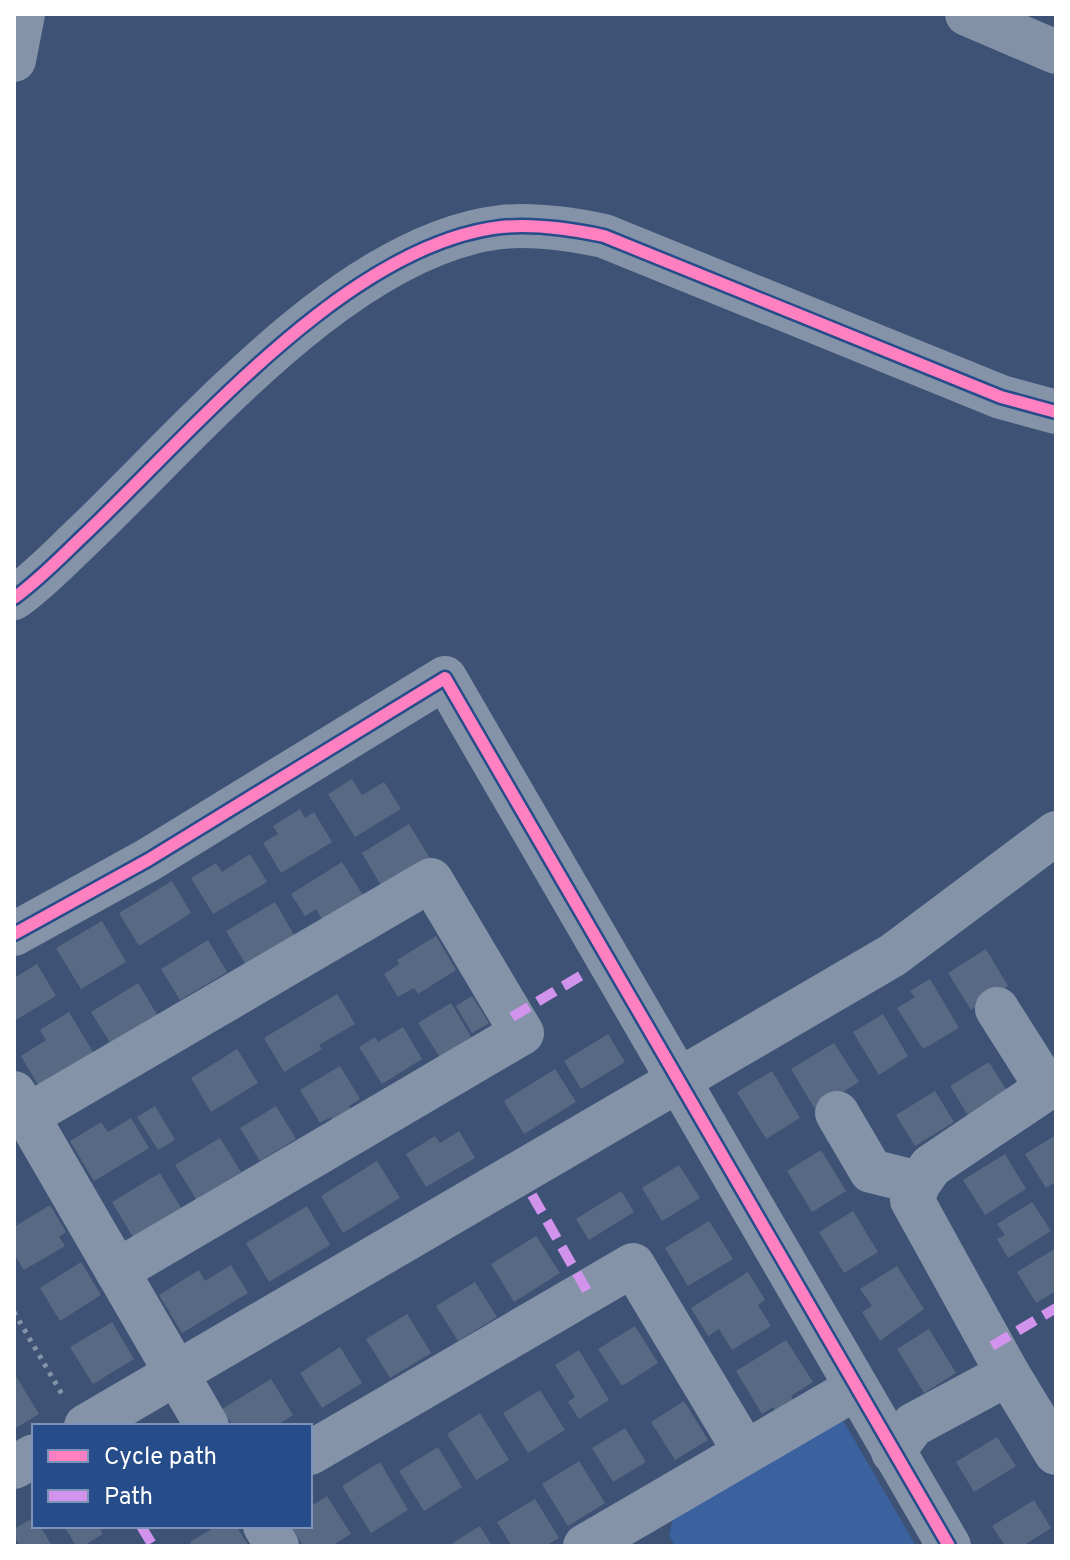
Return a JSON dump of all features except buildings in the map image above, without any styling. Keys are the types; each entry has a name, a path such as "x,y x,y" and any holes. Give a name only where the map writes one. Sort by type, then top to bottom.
{"main road":[{"path":"967,14 1056,52"}],"street":[{"path":"14,60 23,14"},
{"path":"14,598 81,538 231,390 350,289 408,256 465,234 503,227 571,229 604,236 1001,397 1056,412"},
{"path":"14,934 148,860 445,678 949,1546"},
{"path":"78,1416 176,1372 893,955 1056,833"},
{"path":"117,1271 522,1033 431,880 21,1105 117,1271 176,1372 206,1424"},
{"path":"997,1009 1051,1085 931,1166 912,1200 1008,1374 1056,1453"},
{"path":"837,1113 871,1171 919,1183"},
{"path":"312,1452 633,1265 745,1452"},
{"path":"893,1452 913,1425 1008,1374"},
{"path":"585,1546 648,1530 745,1452 856,1388"},
{"path":"14,1467 32,1457"},
{"path":"266,1528 277,1546"}],"path":[{"path":"14,1312 78,1416"}],"shaded area":[{"path":"841,1417 916,1546 675,1546 669,1536 674,1513"}],"marked path":[{"path":"512,1017 587,972"},
{"path":"532,1195 587,1291"},
{"path":"992,1346 1056,1308"},
{"path":"142,1528 153,1546"}],"cycle path":[{"path":"14,598 57,561 222,398 274,350 329,306 385,269 443,241 501,227 552,228 604,236 1001,397 1056,412"},
{"path":"14,934 148,860 445,678 949,1546"}]}
